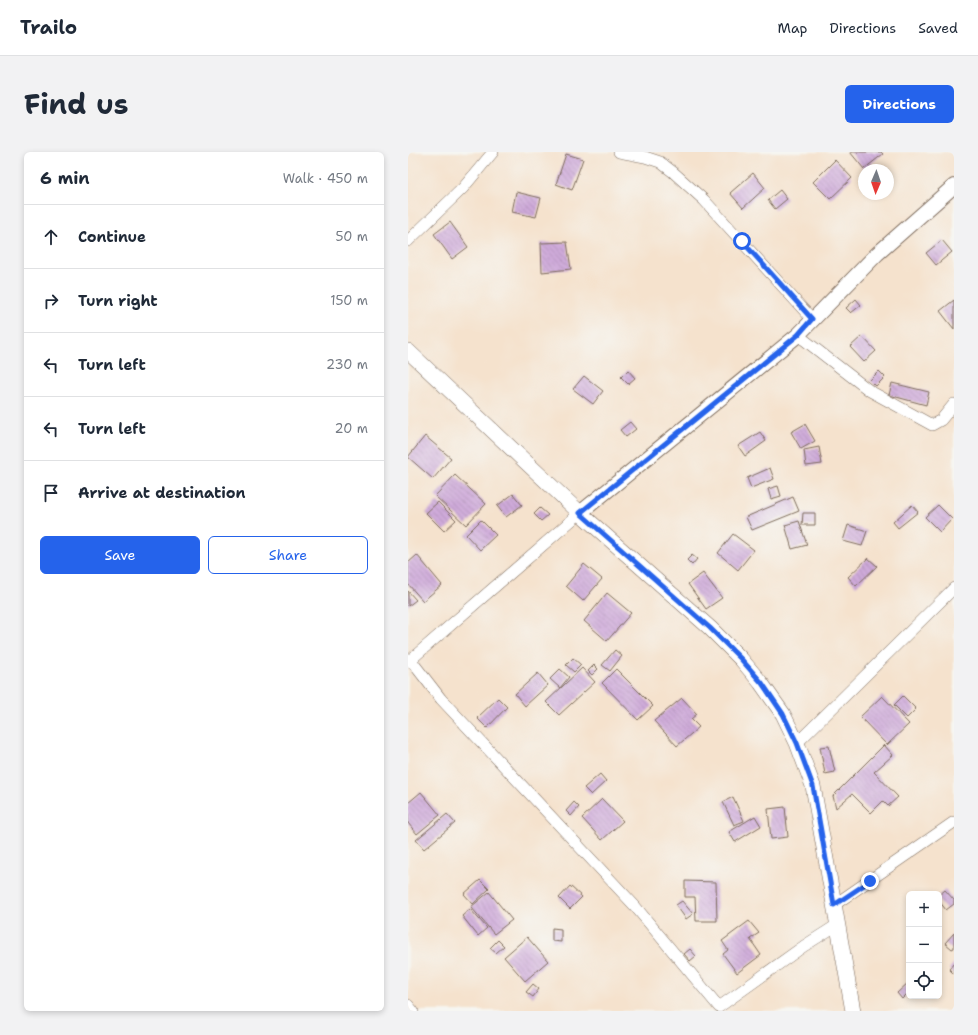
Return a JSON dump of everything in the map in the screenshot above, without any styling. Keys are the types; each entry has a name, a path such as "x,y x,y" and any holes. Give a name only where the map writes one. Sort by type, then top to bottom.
{"main road":[{"path":"408,351 580,513 710,628 741,659 762,683 783,714 797,743 813,786 853,1011"}],"street":[{"path":"408,241 463,188 493,152"},
{"path":"619,152 645,157 660,162 673,172 704,200 812,319"},
{"path":"838,925 804,946 718,1009 634,905 441,699 409,660 580,513 798,335 877,254 954,186"},
{"path":"798,335 870,391 932,425 941,420 954,404"},
{"path":"797,743 954,588"},
{"path":"834,905 954,822"},
{"path":"408,1005 413,1011"}],"building":[{"path":"850,152 881,152 883,154 870,164 860,164"},
{"path":"566,154 583,159 572,190 556,184"},
{"path":"835,160 852,178 830,199 813,182"},
{"path":"753,173 765,188 743,208 730,193"},
{"path":"780,190 787,199 775,209 768,200"},
{"path":"516,192 541,198 536,217 512,212"},
{"path":"450,222 468,247 452,259 434,234"},
{"path":"942,240 952,252 936,265 926,253"},
{"path":"567,242 571,269 542,272 541,243"},
{"path":"856,299 861,305 851,313 846,308"},
{"path":"954,300 954,329 940,311"},
{"path":"862,336 876,351 864,362 850,347"},
{"path":"628,370 635,378 628,384 621,377"},
{"path":"879,371 885,377 876,386 870,380"},
{"path":"584,376 603,391 593,404 573,389"},
{"path":"892,383 929,392 926,405 889,395"},
{"path":"630,422 636,429 626,437 620,430"},
{"path":"805,424 815,441 801,449 791,432"},
{"path":"760,432 766,441 745,456 738,446"},
{"path":"425,436 451,458 433,479 408,457"},
{"path":"819,447 822,464 806,466 804,450"},
{"path":"770,468 774,479 751,488 747,478"},
{"path":"455,475 486,504 466,525 435,496"},
{"path":"778,486 781,496 771,499 768,489"},
{"path":"513,494 522,505 506,517 497,506"},
{"path":"793,497 799,511 752,530 746,517"},
{"path":"438,502 456,520 444,531 426,513"},
{"path":"912,505 918,512 898,528 893,522"},
{"path":"938,505 952,519 940,532 925,517"},
{"path":"540,508 548,515 541,521 534,514"},
{"path":"803,513 815,513 815,525 802,525"},
{"path":"481,520 496,535 480,550 466,535"},
{"path":"799,521 807,545 792,549 785,525"},
{"path":"848,525 867,531 862,546 843,541"},
{"path":"733,534 754,550 738,570 718,553"},
{"path":"417,555 442,585 423,601 408,584 408,563"},
{"path":"692,555 697,559 692,565 687,560"},
{"path":"868,558 877,566 856,586 848,577"},
{"path":"584,564 602,579 583,601 566,586"},
{"path":"703,573 722,598 706,609 688,584"},
{"path":"408,591 416,600 408,606"},
{"path":"607,593 631,613 607,641 584,621"},
{"path":"615,650 622,656 610,671 602,665"},
{"path":"573,658 581,665 574,672 566,665"},
{"path":"594,665 598,669 592,675 588,671"},
{"path":"582,668 595,682 559,715 546,702"},
{"path":"560,669 569,677 560,688 550,679"},
{"path":"616,669 653,706 638,720 602,683"},
{"path":"538,673 548,685 525,706 515,694"},
{"path":"882,696 909,724 887,745 860,717"},
{"path":"903,696 916,709 907,718 894,705"},
{"path":"498,698 507,707 487,728 477,718"},
{"path":"682,698 697,714 691,719 699,727 677,746 654,721"},
{"path":"884,745 893,755 874,772 898,797 888,806 883,801 871,813 852,794 836,808 833,796"},
{"path":"829,746 835,772 825,774 820,747"},
{"path":"600,774 606,781 591,795 584,788"},
{"path":"421,792 440,815 417,834 408,823 408,803"},
{"path":"733,797 744,821 734,825 723,802"},
{"path":"602,799 623,821 602,840 582,818"},
{"path":"574,802 579,807 571,816 566,811"},
{"path":"785,807 788,837 771,839 768,809"},
{"path":"447,814 455,823 424,849 416,840"},
{"path":"755,816 761,826 735,842 729,832"},
{"path":"480,880 489,889 473,904 464,894"},
{"path":"685,881 716,882 717,921 696,921 695,897 685,897"},
{"path":"570,886 582,897 570,909 559,898"},
{"path":"945,890 954,900 954,904 946,910 942,905 942,892"},
{"path":"489,892 512,920 494,934 471,907"},
{"path":"682,901 693,914 686,919 676,905"},
{"path":"470,909 487,928 478,936 462,916"},
{"path":"749,921 759,933 750,939 761,955 737,973 723,954 728,950 722,941"},
{"path":"552,928 561,929 561,942 552,941"},
{"path":"954,933 954,948 952,949 945,943"},
{"path":"527,937 548,961 525,981 504,957"},
{"path":"498,940 504,946 496,953 490,948"},
{"path":"690,949 696,956 690,961 684,954"},
{"path":"954,963 954,974 949,969"},
{"path":"533,984 539,989 533,997 526,992"},
{"path":"906,985 906,995 902,999 897,993"}],"route":[{"path":"742,241 782,288 812,319 798,335 580,513 710,628 741,659 762,683 783,714 797,743 813,786 834,905 870,881"}]}
